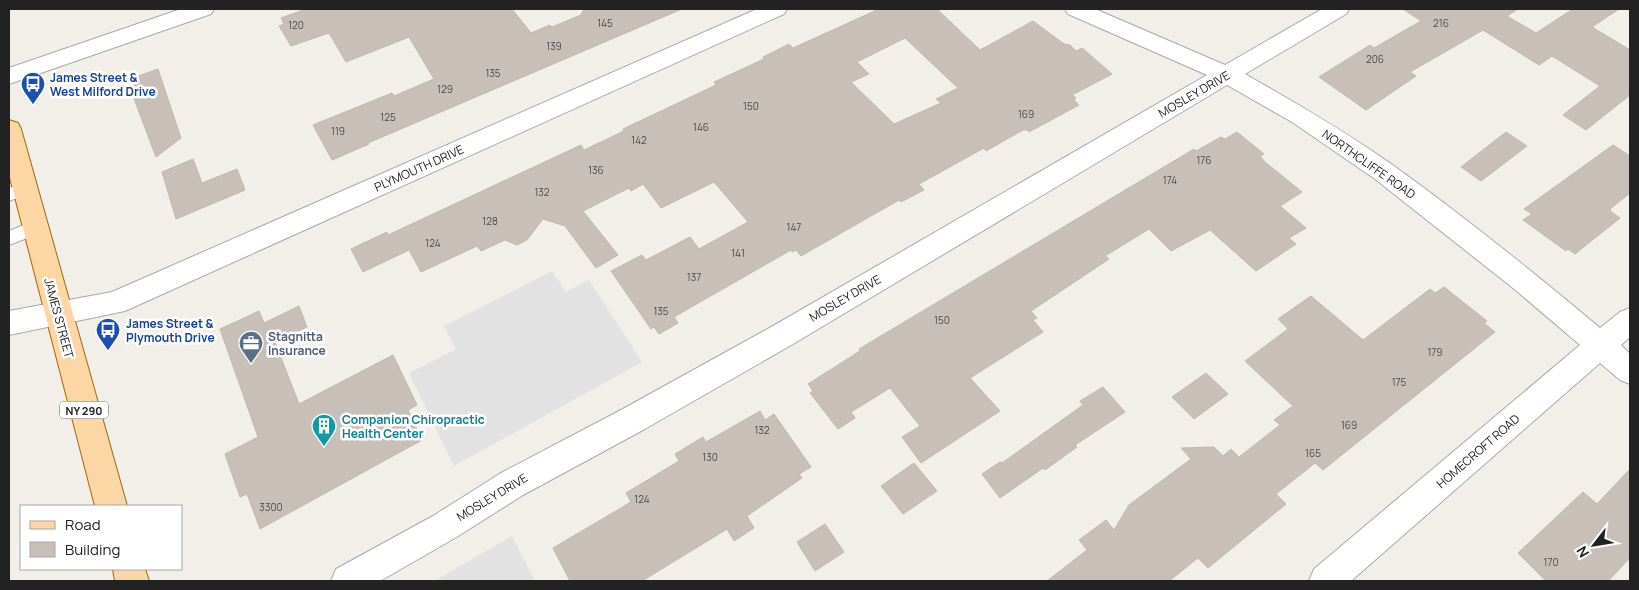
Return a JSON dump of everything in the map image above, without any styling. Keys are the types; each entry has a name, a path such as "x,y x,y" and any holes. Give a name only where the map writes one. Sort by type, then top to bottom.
{"main road":[{"name":"JAMES STREET","path":"9,129 17,192 34,228 111,505"}],"street":[{"path":"9,76 203,9"},
{"name":"PLYMOUTH DRIVE","path":"9,323 115,303 776,9"},
{"name":"NORTHCLIFFE ROAD","path":"1076,9 1227,75 1300,116 1384,172 1523,280 1630,371"},
{"name":"MOSLEY DRIVE","path":"348,581 444,527 512,484 632,420 782,335 1338,9"},
{"name":"HOMECROFT ROAD","path":"1326,581 1630,320"}],"lane":[{"path":"9,238 34,228"}],"shaded area":[{"path":"552,271 566,292 589,280 642,362 454,466 409,373 456,349 444,326"},
{"path":"512,536 535,581 434,581"}],"building":[{"path":"306,9 512,9 531,33 581,15 584,9 682,9 332,160 313,125 392,93 394,96 434,79 409,37 346,62 329,33 291,46 279,26 284,24 281,18"},
{"path":"879,9 937,9 980,50 1033,21 1076,51 1082,48 1112,74 1072,95 1076,98 1074,100 1079,105 1029,132 1023,130 986,151 984,148 919,184 924,190 901,202 899,200 801,256 796,250 792,252 791,250 674,317 678,323 659,334 654,327 651,329 611,271 642,255 646,260 690,237 699,249 748,222 714,182 661,208 643,184 631,191 629,188 583,211 618,255 596,268 565,226 543,219 527,240 517,245 505,240 481,251 477,246 421,272 409,250 363,272 351,249 387,232 388,235 581,145 584,150 624,131 623,129 716,85 714,82 764,59 763,57 789,44 793,48","holes":["905,38 958,88 936,99 941,103 894,124 851,82 869,74 857,62"]},
{"path":"1403,9 1518,9 1507,16 1536,33 1573,9 1619,9 1592,27 1630,50 1630,95 1586,130 1563,115 1600,86 1552,56 1539,65 1483,30 1410,72 1416,76 1366,110 1319,77 1370,45 1374,48 1421,21"},
{"path":"158,69 181,138 156,157 130,88 135,86 133,78"},
{"path":"1237,132 1264,154 1260,156 1265,162 1302,192 1280,206 1306,228 1289,238 1296,244 1256,271 1210,230 1171,251 1149,229 1105,256 1109,259 1031,311 1037,318 1033,320 1043,332 970,378 1000,411 921,463 902,437 920,426 890,388 851,412 855,418 838,429 810,393 813,391 808,384 860,351 859,349 1194,149 1196,151 1221,137 1225,139"},
{"path":"1506,132 1527,146 1481,181 1461,167"},
{"path":"1613,145 1630,156 1630,193 1610,209 1620,218 1575,254 1568,249 1566,251 1523,220 1532,214 1524,209"},
{"path":"193,159 202,183 237,169 245,190 176,219 162,172"},
{"path":"1444,287 1487,321 1484,323 1495,332 1323,470 1315,463 1276,494 1286,504 1208,568 1198,558 1169,581 1047,581 1087,550 1079,540 1106,520 1114,530 1129,505 1191,459 1181,448 1214,447 1223,456 1231,449 1239,457 1280,425 1274,420 1293,406 1245,361 1288,329 1278,319 1311,296 1363,340 1430,289 1435,293"},
{"name":"Companion Chiropractic Health Center","path":"299,306 307,327 275,342 299,404 393,355 417,405 408,410 422,440 260,529 247,494 240,497 225,454 258,437 220,329 259,311 264,323"},
{"path":"1206,373 1228,394 1194,419 1172,397"},
{"path":"1103,387 1125,412 1075,445 1077,447 1045,470 1043,468 1000,498 982,474 1000,462 1002,463 1083,405 1080,401"},
{"path":"760,411 765,420 774,414 811,467 799,474 802,478 747,516 754,528 734,541 727,529 642,581 570,581 553,548 631,502 626,493 679,461 675,454 703,437 706,442"},
{"path":"914,463 937,491 903,514 881,486"},
{"path":"1630,469 1630,558 1608,581 1546,581 1518,553 1583,492 1597,504"},
{"path":"825,524 844,552 815,571 797,542"}],"place":[{"name":"James Street & West Milford Drive","path":"33,105"},
{"name":"James Street & Plymouth Drive","path":"108,351"},
{"name":"Stagnitta Insurance","path":"251,364"},
{"name":"Companion Chiropractic Health Center","path":"324,447"}]}
